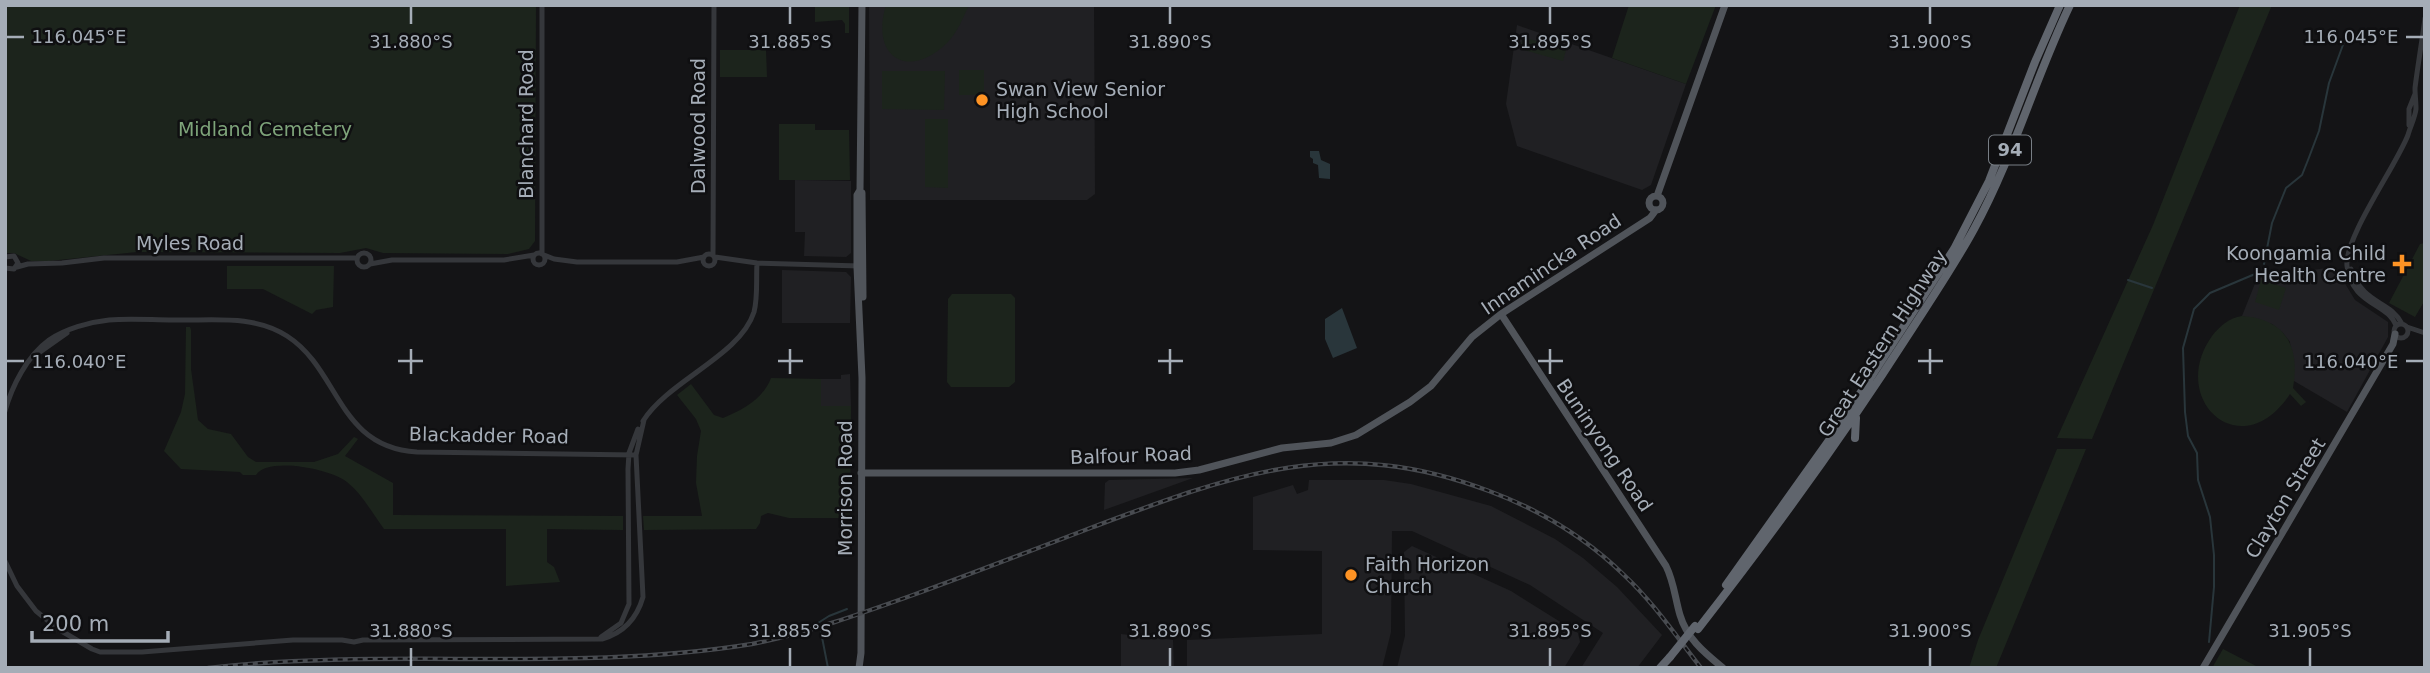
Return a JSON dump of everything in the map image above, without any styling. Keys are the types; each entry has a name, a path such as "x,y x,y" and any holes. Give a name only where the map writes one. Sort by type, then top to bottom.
{"highway":[{"name":"Great Eastern Highway","path":"1697,628 1837,429 1954,249 1989,181 2060,5"},
{"name":"Great Eastern Highway","path":"1660,668 1697,628 1760,548 1856,415 1975,228 2070,5"},
{"path":"1855,438 1856,415"},
{"name":"Great Eastern Highway","path":"1667,668 1672,658"}],"main road":[{"name":"Morrison Road","path":"862,5 862,668"},
{"name":"Innamincka Road","path":"1470,343 1499,316 1637,226 1653,209 1662,207 1659,197 1664,176 1725,5"},
{"name":"Buninyong Road","path":"1499,316 1667,566 1673,579 1684,627 1700,649 1723,668"},
{"name":"Clayton Street","path":"2203,668 2401,330"},
{"name":"Balfour Road","path":"862,473 1175,473 1199,470 1282,448 1331,443 1356,435 1420,395 1470,343"}],"street":[{"name":"Blanchard Road","path":"539,257 542,5"},
{"name":"Dalwood Road","path":"710,258 714,5"},
{"path":"2425,18 2415,93 2409,109 2410,128 2357,232 2351,256 2351,271 2363,292 2396,315 2401,330 2425,333"},
{"name":"Myles Road","path":"356,260 364,253 370,260 539,257"},
{"path":"5,257 12,255 28,264"},
{"path":"16,257 17,267"},
{"path":"539,257 577,262 710,258 757,263 860,264"},
{"name":"Myles Road","path":"5,268 12,270 28,264 113,258 356,260 364,267 370,260"},
{"path":"597,639 621,623 628,610 629,453 643,420 658,401 734,342 746,328 755,306 757,263"},
{"name":"Blackadder Road","path":"5,411 14,385 35,352 62,333 98,322 120,319 254,322 294,341 307,355 357,426 371,437 395,449 417,452 636,454"},
{"path":"5,561 29,604 58,629 80,642 116,652 142,653 293,640 354,642 597,639 612,636 625,628 640,605 643,587 636,454 643,420"},
{"path":"628,501 637,501"},
{"path":"629,550 640,550"}],"shaded area":[{"name":"Swan View Senior High School","path":"869,5 1094,5 1095,194 1087,200 870,200"},
{"path":"1517,25 1686,84 1651,185 1642,190 1517,146 1506,104"},
{"path":"1310,151 1319,151 1321,160 1330,164 1330,179 1319,178 1318,165 1313,163"},
{"path":"795,180 851,181 851,253 846,257 804,256 805,232 795,232"},
{"path":"2335,267 2355,300 2388,322 2388,337 2347,412 2294,381 2290,342 2283,333 2272,324 2242,316 2260,271 2279,274"},
{"path":"782,270 846,272 851,277 850,323 782,323"},
{"path":"1342,308 1357,348 1333,358 1325,339 1325,319"},
{"path":"850,374 851,406 820,406 821,379 841,379 841,375"},
{"path":"1193,478 1104,510 1105,483 1109,480"},
{"path":"1309,480 1384,480 1411,484 1491,506 1555,539 1583,558 1617,587 1662,635 1637,668 1581,668 1603,633 1530,585 1412,531 1392,531 1391,632 1382,668 1187,668 1187,640 1322,634 1322,551 1253,550 1253,497 1293,485 1297,494 1308,490"},
{"path":"1412,546 1511,591 1578,633 1580,642 1564,668 1397,668 1405,636 1404,552"},
{"path":"1121,634 1173,640 1174,668 1121,668"}],"green space":[{"name":"Midland Cemetery","path":"5,5 536,5 535,241 529,249 508,254 383,253 366,248 340,253 137,252 31,261 14,253 5,253"},
{"path":"815,5 849,5 849,33 845,33 842,20 815,22"},
{"path":"886,5 969,5 957,30 947,43 933,54 919,60 906,61 896,58 888,50 883,38 882,23"},
{"path":"1629,5 1716,5 1686,84 1612,58"},
{"path":"2240,5 2272,5 2092,439 2057,438 2153,225"},
{"path":"1523,37 1566,50 1563,61 1520,49"},
{"path":"720,50 766,50 767,77 720,77"},
{"path":"959,70 984,70 984,95 959,95"},
{"path":"882,71 945,71 944,110 882,109"},
{"path":"925,119 948,119 948,188 925,187"},
{"path":"779,124 815,124 815,130 849,130 850,180 779,180"},
{"path":"2425,243 2425,300 2415,317 2389,303 2420,244"},
{"path":"227,266 334,266 333,307 316,310 312,314 263,289 227,289"},
{"path":"2261,280 2286,288 2279,310 2255,302"},
{"path":"952,294 1011,294 1015,298 1015,382 1009,387 951,387 947,382 948,299"},
{"path":"2242,316 2270,323 2287,338 2294,360 2293,388 2306,402 2301,406 2290,394 2271,415 2251,425 2232,425 2216,416 2204,402 2198,382 2200,360 2218,329"},
{"path":"186,327 191,330 191,369 198,420 208,429 231,434 248,457 256,462 314,462 338,454 354,437 358,439 345,456 393,483 393,515 623,516 623,530 547,529 547,562 554,567 560,582 506,586 506,529 384,529 347,482 315,469 273,466 262,469 256,475 243,475 240,472 181,469 164,451 181,412 185,394"},
{"path":"771,378 821,379 821,406 851,406 850,518 789,518 768,513 761,516 756,529 644,530 643,516 702,516 696,483 701,431 696,419 677,395 691,384 714,415 723,418 752,403 763,392"},
{"path":"2057,449 2086,449 1996,668 1969,668 1978,640"},
{"path":"2223,649 2260,668 2212,668"}],"waterway":[{"path":"2264,264 2272,223 2286,188 2302,175 2319,131 2329,83 2344,42"},
{"path":"2209,642 2214,555 2210,517 2198,480 2197,453 2188,436 2183,348 2194,309 2210,293 2255,274"},
{"path":"2128,280 2152,288"},
{"path":"818,623 847,609"},
{"path":"821,632 828,668"}],"railway":[{"path":"208,668 344,659 617,657 752,644 813,629 873,609 1193,491 1241,477 1335,463 1384,465 1435,474 1489,491 1544,516 1578,537 1624,575 1655,608 1701,668"}],"place":[{"name":"Swan View Senior High School","path":"982,100"},
{"name":"Koongamia Child Health Centre","path":"2402,264"},
{"name":"Faith Horizon Church","path":"1351,575"}]}
